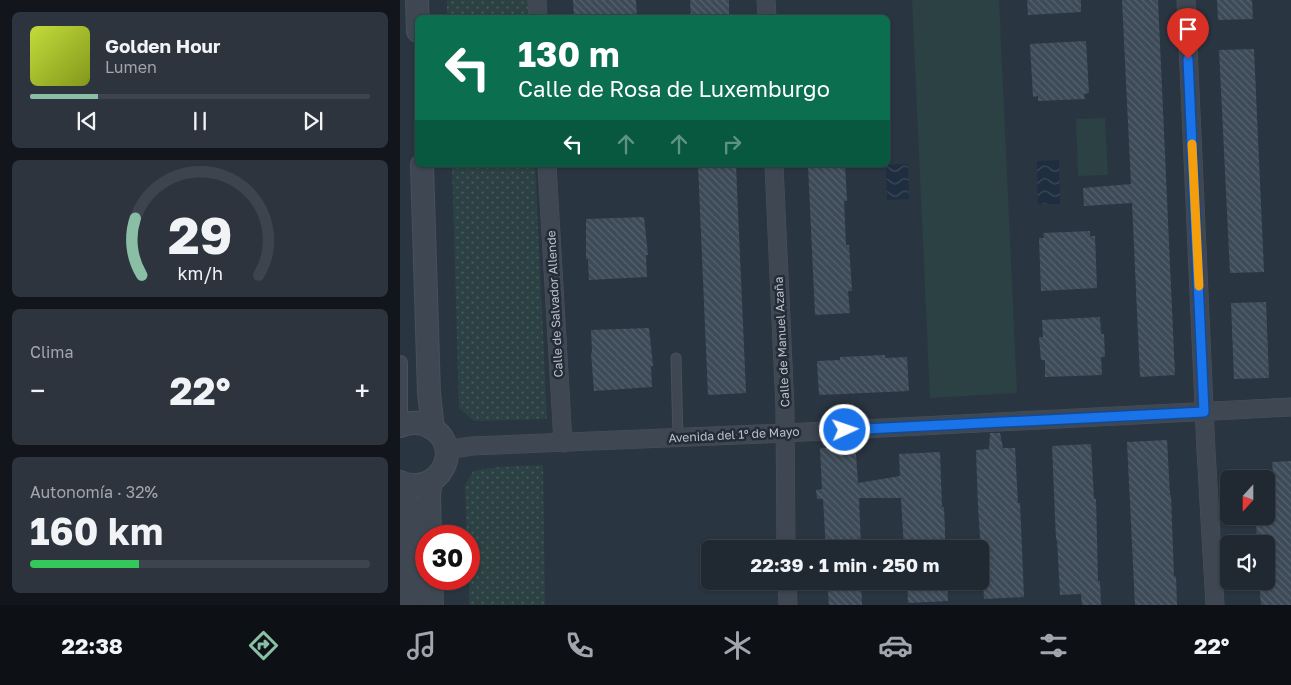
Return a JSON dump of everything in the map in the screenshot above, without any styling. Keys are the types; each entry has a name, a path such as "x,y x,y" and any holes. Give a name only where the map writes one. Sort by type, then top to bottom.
{"street":[{"path":"416,0 417,15"},
{"path":"537,0 538,15"},
{"path":"766,0 767,15"},
{"path":"1186,0 1204,412 1215,605"},
{"path":"422,167 429,394 433,428"},
{"name":"Calle de Salvador Allende","path":"547,167 564,443"},
{"name":"Calle de Manuel Azaña","path":"774,167 785,433 786,540"},
{"path":"400,363 400,424 417,423 433,428 442,438 446,450 443,468 431,482 421,486 400,483"},
{"name":"Avenida del 1º de Mayo","path":"446,450 472,446 785,433 1291,407"},
{"path":"430,525 429,494 431,482"},
{"path":"400,483 408,509 413,570 410,605"},
{"path":"413,570 432,605"},
{"path":"787,590 788,605"}],"lane":[{"path":"676,358 678,438"}],"green space":[{"path":"447,0 528,0 529,15 447,15"},
{"path":"912,0 999,0 1017,393 930,398"},
{"path":"1105,118 1108,175 1078,176 1076,119"},
{"path":"452,167 535,167 547,419 474,421 459,408"},
{"path":"543,465 545,605 469,605 469,590 480,590 480,525 467,525 465,486 473,471 498,467"}],"water":[{"path":"1059,160 1060,204 1038,204 1037,161"},
{"path":"908,164 909,199 887,200 886,167 890,167 890,165"}],"building":[{"path":"573,0 636,0 637,15 574,15"},
{"path":"690,0 729,0 729,15 691,15"},
{"path":"1027,0 1081,0 1081,12 1028,15"},
{"path":"1122,0 1158,0 1175,375 1140,377 1132,203 1084,206 1083,188 1131,184"},
{"path":"1217,0 1252,0 1253,19 1218,20"},
{"path":"1086,41 1089,93 1084,94 1085,99 1038,101 1038,96 1033,97 1030,44"},
{"path":"1254,49 1264,272 1230,273 1219,50"},
{"path":"698,167 736,167 746,393 708,395"},
{"path":"808,167 845,167 847,201 844,201 846,245 849,245 852,291 848,291 850,313 815,315"},
{"path":"644,217 648,255 646,255 647,277 589,280 588,259 586,259 586,219"},
{"path":"1090,231 1090,236 1095,236 1097,288 1041,291 1039,238 1044,238 1043,233"},
{"path":"1266,302 1269,378 1234,379 1231,303"},
{"path":"1100,317 1101,334 1104,334 1105,357 1101,357 1102,375 1045,377 1045,360 1041,360 1039,337 1043,337 1042,320"},
{"path":"649,328 653,366 651,366 652,387 594,391 591,330"},
{"path":"885,355 885,358 907,357 909,391 819,395 817,361 840,360 840,357"},
{"path":"990,433 1000,433 1003,448 1015,448 1018,503 1020,503 1024,597 984,599 983,590 989,590 989,540 980,540 976,450 989,449"},
{"path":"1167,440 1177,605 1135,605 1127,442"},
{"path":"1091,444 1094,499 1096,499 1098,581 1100,581 1101,605 1082,605 1081,594 1060,595 1056,540 1052,446"},
{"path":"854,446 858,483 900,476 899,454 940,452 945,540 903,540 901,498 859,498 861,540 825,540 823,499 817,499 816,490 822,489 820,448"},
{"path":"1291,461 1291,605 1261,605 1260,590 1275,590 1275,535 1257,535 1256,525 1275,525 1275,470 1273,470 1272,462"},
{"path":"828,590 861,590 862,605 829,605"},
{"path":"907,590 947,590 948,601 908,603"}],"slow traffic":[{"path":"1192,144 1199,286"}],"route":[{"path":"845,430 1204,412 1188,59"}]}
